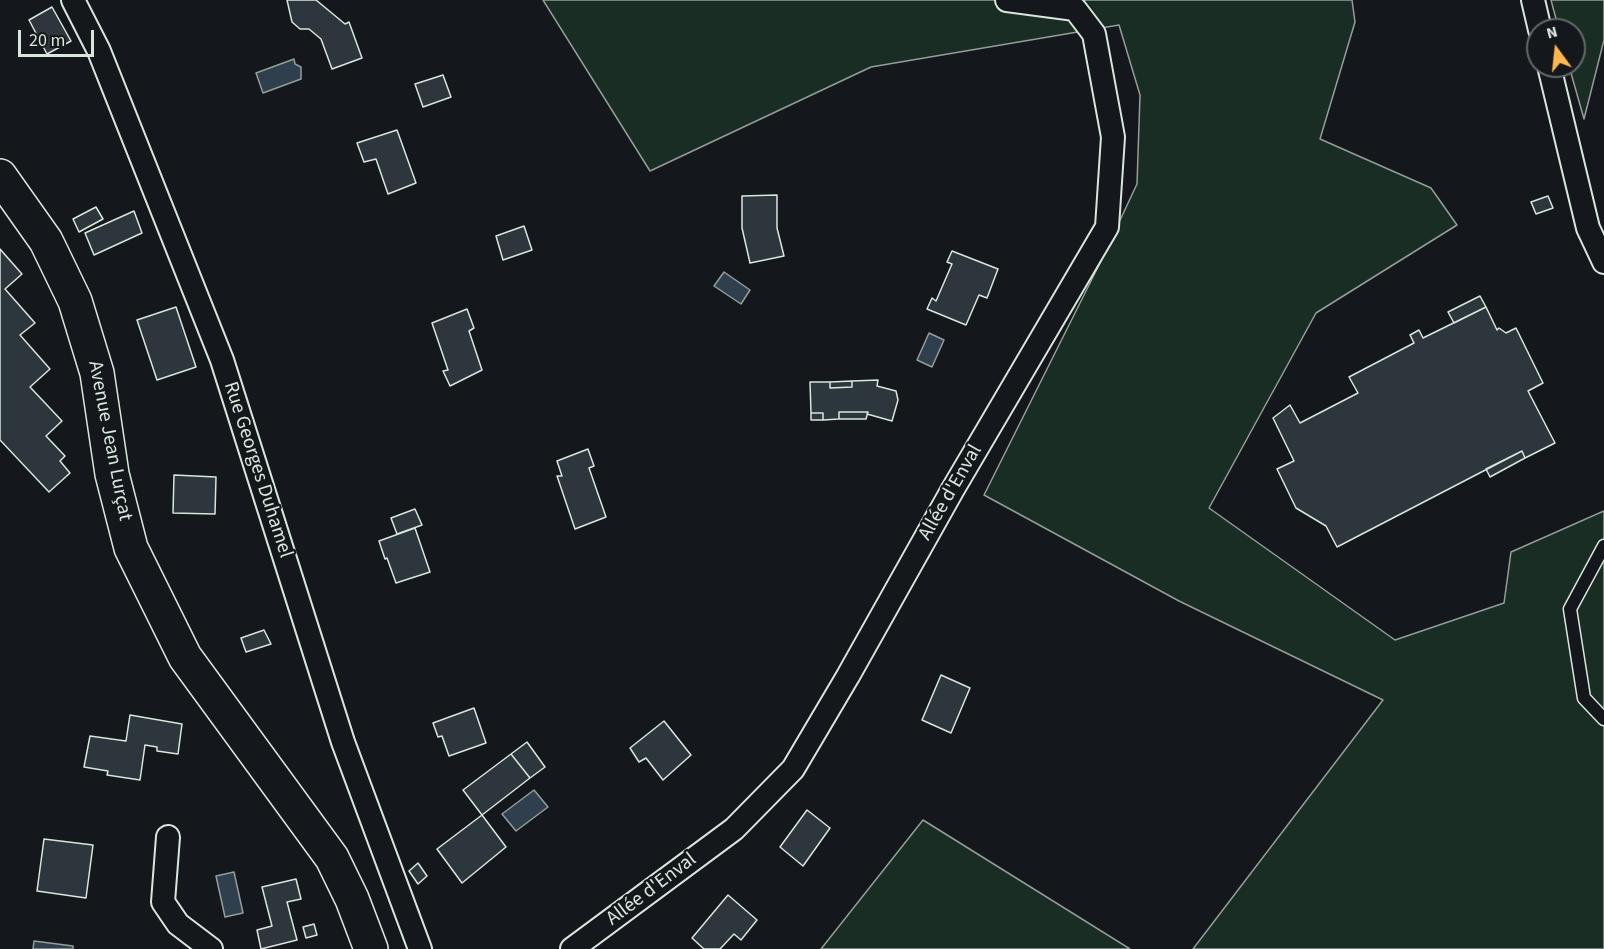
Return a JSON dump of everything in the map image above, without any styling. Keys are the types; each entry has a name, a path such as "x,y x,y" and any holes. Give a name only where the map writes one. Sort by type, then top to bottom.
{"main road":[{"name":"Avenue Jean Lurçat","path":"0,176 46,241 75,301 98,373 112,474 131,548 185,657 332,858 352,899 371,949"}],"street":[{"name":"Rue Georges Duhamel","path":"73,0 99,51 222,360 343,742 420,949"},
{"name":"Allée d'Enval","path":"572,949 734,829 793,769 953,489 1107,227 1113,137 1094,34 1075,9 1007,0"},
{"path":"1533,0 1537,18"},
{"path":"1552,78 1588,228 1604,262"},
{"path":"168,837 163,902 178,924 211,949"}],"lane":[{"path":"1604,546 1570,609 1584,698 1604,719"}],"green space":[{"path":"543,0 1352,0 1355,22 1320,139 1431,188 1457,225 1316,313 1209,508 1395,640 1504,603 1511,552 1604,511 1604,949 1193,949 1383,700 1179,601 984,495 1137,184 1140,95 1119,25 871,67 650,171"},
{"path":"1551,0 1604,0 1604,40 1584,119 1572,78 1586,78 1586,18 1556,18"},
{"path":"923,820 1130,949 821,949"}],"water":[{"path":"294,59 295,64 301,67 301,79 263,93 256,73"},
{"path":"724,272 750,290 741,304 714,286"},
{"path":"929,333 944,340 932,367 917,360"},
{"path":"534,790 548,807 516,831 502,814"},
{"path":"234,872 243,913 225,917 216,876"},
{"path":"34,941 73,946 73,949 33,949"}],"building":[{"path":"287,0 316,0 345,24 349,22 362,58 332,69 321,39 309,29 300,29 292,22"},
{"path":"52,7 71,41 47,54 29,20"},
{"path":"443,75 451,97 423,107 415,84"},
{"path":"397,130 416,183 388,194 376,159 364,162 357,143"},
{"path":"777,195 777,228 784,256 750,263 742,228 742,196"},
{"path":"1548,196 1553,208 1536,214 1531,202"},
{"path":"96,207 103,219 79,232 73,219"},
{"path":"134,211 142,233 94,255 85,233"},
{"path":"524,226 532,250 503,260 496,236"},
{"path":"0,249 22,274 5,289 35,323 20,335 50,369 30,387 62,421 46,436 65,456 60,461 70,473 49,492 0,440"},
{"path":"952,251 998,269 987,298 979,295 966,325 927,309 932,298 936,301 952,264 947,262"},
{"path":"1480,296 1486,307 1454,323 1448,312"},
{"path":"176,307 196,367 157,380 137,320"},
{"path":"1486,307 1497,330 1499,328 1506,333 1516,328 1543,383 1528,391 1555,443 1525,458 1522,451 1337,547 1326,526 1296,508 1277,469 1294,461 1273,418 1290,405 1300,423 1358,393 1349,377 1414,343 1410,335 1419,330 1423,338"},
{"path":"467,309 474,328 469,331 482,370 450,386 443,371 448,370 432,323"},
{"path":"878,380 877,386 896,391 898,400 892,421 867,414 868,412 839,412 839,419 823,420 823,413 811,413 810,382 830,382 830,388 852,387 852,381"},
{"path":"852,381 852,387 830,388 830,382"},
{"path":"839,412 868,412 866,419 839,419"},
{"path":"811,413 823,413 823,420 811,420"},
{"path":"588,449 594,466 589,468 606,517 575,529 557,476 562,476 557,461"},
{"path":"1522,451 1525,458 1490,477 1486,469"},
{"path":"174,475 216,477 215,514 173,513"},
{"path":"415,509 422,525 397,534 391,518"},
{"path":"415,528 430,572 396,583 379,541"},
{"path":"264,630 271,644 246,652 241,638"},
{"path":"941,675 970,688 951,733 922,720"},
{"path":"474,708 486,743 449,756 442,736 438,737 433,723"},
{"path":"130,715 182,724 178,754 157,751 157,747 145,745 140,780 107,775 108,771 84,767 90,736 126,741"},
{"path":"664,721 691,755 663,780 646,758 639,762 630,748"},
{"path":"527,742 545,767 530,778 511,754"},
{"path":"511,754 530,778 482,815 463,790"},
{"path":"807,810 830,828 803,866 780,847"},
{"path":"482,815 506,847 462,883 437,849"},
{"path":"44,839 93,845 86,898 37,891"},
{"path":"418,863 427,876 418,884 409,871"},
{"path":"296,879 301,899 287,902 297,940 261,949 257,930 272,926 262,887"},
{"path":"728,895 757,920 741,940 734,934 720,949 704,949 692,938"},
{"path":"314,924 317,935 306,938 303,927"}]}
